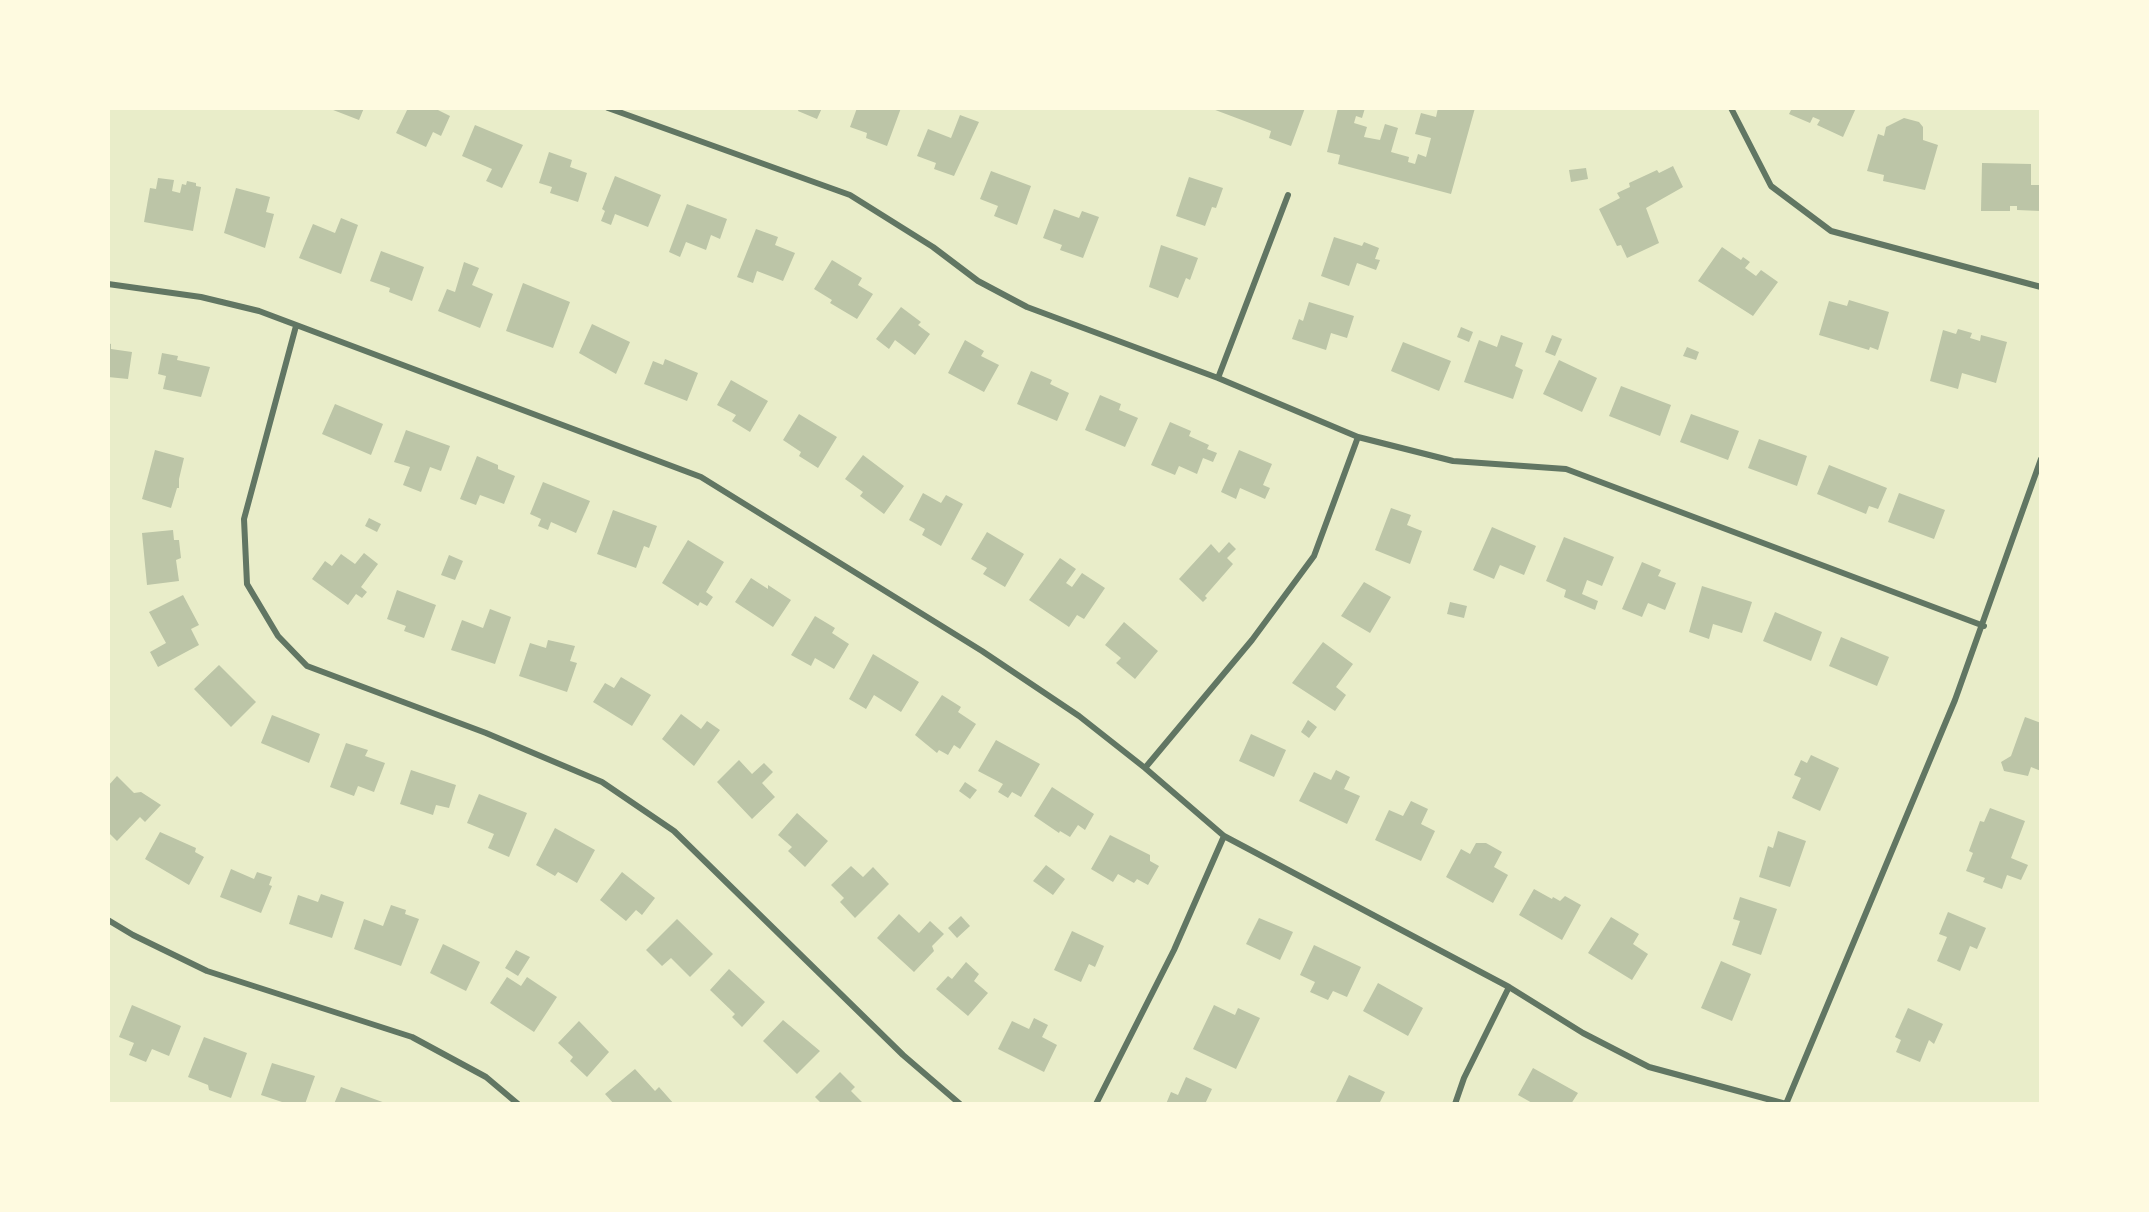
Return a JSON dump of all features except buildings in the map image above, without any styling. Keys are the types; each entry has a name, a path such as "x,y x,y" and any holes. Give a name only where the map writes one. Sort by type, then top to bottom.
{"street":[{"path":"608,108 850,195 933,247 978,281 1027,307 1218,378 1358,437 1453,461 1566,469 1984,626"},
{"path":"1731,108 1771,186 1831,231 2041,287"},
{"path":"1218,378 1288,195"},
{"path":"108,284 201,297 259,311 701,477 982,651 1079,716 1145,768 1224,836 1509,987 1583,1033 1649,1067 1786,1104 1984,626 2041,459"},
{"path":"296,326 244,519 247,584 278,636 307,666 486,733 602,782 674,831 903,1055 960,1104"},
{"path":"1145,768 1252,640 1314,556 1358,437"},
{"path":"1096,1104 1174,950 1224,836"},
{"path":"108,920 133,935 207,971 412,1037 486,1077 518,1104"},
{"path":"1455,1104 1464,1078 1509,987"}]}
